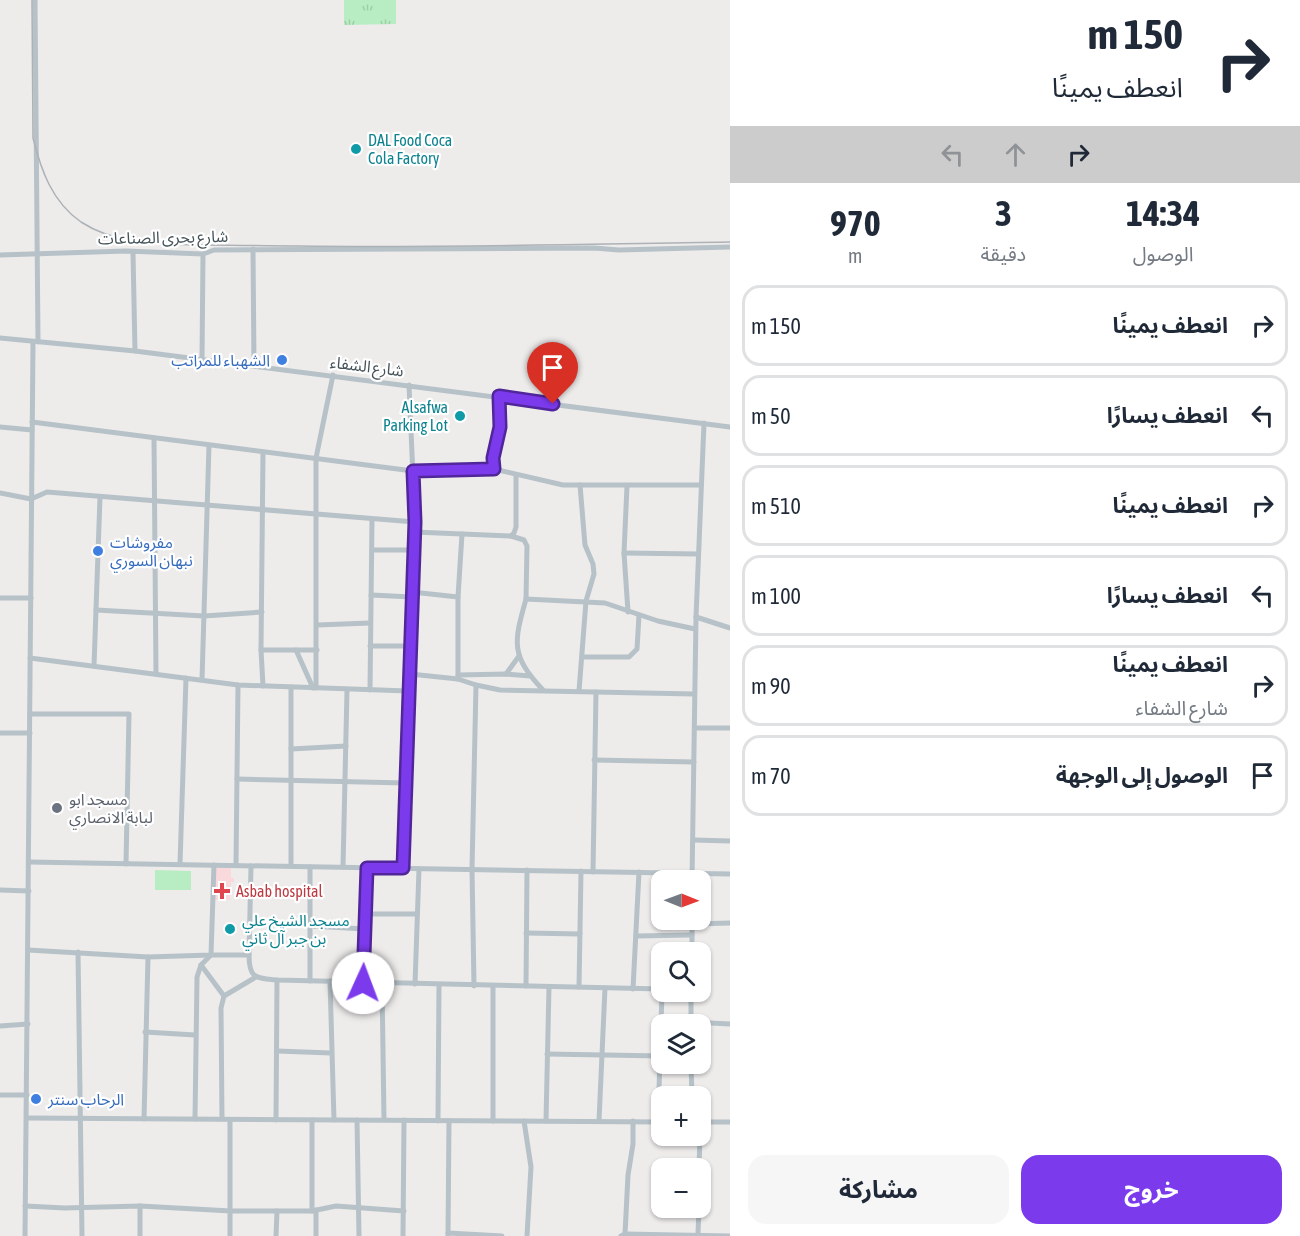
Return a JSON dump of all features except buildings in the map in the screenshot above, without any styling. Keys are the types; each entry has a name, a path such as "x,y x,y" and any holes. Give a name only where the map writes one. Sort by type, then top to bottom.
{"street":[{"path":"26,1236 31,499 37,254 36,0"},
{"name":"شارع بحرى الصناعات","path":"0,255 126,251 203,254 214,250 253,249 594,248 619,250 730,247"},
{"path":"253,249 254,366"},
{"path":"134,253 135,351"},
{"path":"202,359 203,254"},
{"name":"شارع الشفاء","path":"0,338 202,359 730,427"},
{"path":"315,688 317,650 316,458 333,375"},
{"path":"403,868 415,522 409,385"},
{"path":"494,469 493,458 500,427 499,396"},
{"path":"32,422 413,471 494,469 563,485 701,485"},
{"path":"693,870 694,694 704,423"},
{"path":"0,427 32,430"},
{"path":"154,438 156,674"},
{"path":"202,680 209,445"},
{"path":"263,452 261,650 263,686"},
{"path":"511,536 516,527 516,475"},
{"path":"579,691 586,601 594,574 593,564 585,545 580,485"},
{"path":"627,486 624,553 628,612"},
{"path":"0,493 31,499 47,492 415,522"},
{"path":"94,666 100,497"},
{"path":"370,690 372,519"},
{"path":"414,532 511,536 524,540 527,546 526,599 517,638 519,656 530,676 543,690"},
{"path":"458,677 458,597 462,534"},
{"path":"372,550 414,549"},
{"path":"624,553 698,554"},
{"path":"371,595 458,597"},
{"path":"0,598 31,598"},
{"path":"526,599 605,603 628,612 696,629"},
{"path":"96,610 204,616 262,612"},
{"path":"582,657 629,657 635,654 638,649 639,615"},
{"path":"696,617 730,628"},
{"path":"317,625 370,624"},
{"path":"370,646 411,646"},
{"path":"261,650 317,650"},
{"path":"296,650 315,688"},
{"path":"506,674 519,656"},
{"path":"30,658 238,685 408,691"},
{"path":"410,674 458,677 506,674 530,676"},
{"path":"458,677 476,685 500,690 694,694"},
{"path":"180,864 186,678"},
{"path":"236,866 238,685"},
{"path":"474,986 472,870 476,685"},
{"path":"291,687 291,866"},
{"path":"343,867 347,690"},
{"path":"593,872 596,692"},
{"path":"30,714 129,714 126,864"},
{"path":"695,728 730,728"},
{"path":"0,733 30,733"},
{"path":"291,749 346,746"},
{"path":"594,760 694,762"},
{"path":"237,779 405,783"},
{"path":"694,840 730,841"},
{"path":"29,862 651,872"},
{"path":"195,1119 197,977 201,965 211,956 213,865"},
{"path":"251,866 249,969 256,977"},
{"path":"310,867 310,981"},
{"path":"363,983 367,868"},
{"path":"415,984 419,868"},
{"path":"526,986 527,870"},
{"path":"579,987 581,871"},
{"path":"633,988 639,872"},
{"path":"711,873 730,874"},
{"path":"0,890 29,891"},
{"path":"366,914 417,914"},
{"path":"711,922 730,923"},
{"path":"310,926 365,928"},
{"path":"692,930 692,942"},
{"path":"526,933 580,934"},
{"path":"636,936 692,935"},
{"path":"28,950 148,957 249,955"},
{"path":"78,952 82,1236"},
{"path":"144,1119 148,957"},
{"path":"201,965 224,996"},
{"path":"222,1119 221,1008 224,996 256,977 277,980 363,983 651,989"},
{"path":"276,1120 277,980"},
{"path":"330,981 333,1120"},
{"path":"382,983 384,1120"},
{"path":"438,1120 439,985"},
{"path":"492,1121 493,986"},
{"path":"546,1121 549,987"},
{"path":"599,1121 605,988"},
{"path":"0,1026 28,1024"},
{"path":"711,1024 730,1024"},
{"path":"145,1032 195,1035"},
{"path":"277,1051 331,1053"},
{"path":"547,1054 651,1056"},
{"path":"0,1095 27,1095"},
{"path":"27,1118 651,1122"},
{"path":"230,1120 230,1236"},
{"path":"312,1120 316,1236"},
{"path":"357,1120 359,1236"},
{"path":"403,1236 404,1120"},
{"path":"449,1120 448,1234 502,1236"},
{"path":"524,1121 531,1167 527,1236"},
{"path":"633,1121 633,1144 623,1235 729,1236"},
{"path":"711,1122 730,1122"},
{"path":"25,1206 81,1208 140,1206 231,1211 314,1211 336,1206 358,1206 404,1211"},
{"path":"140,1206 140,1236"},
{"path":"276,1236 277,1211"},
{"path":"698,1234 699,1218"}],"shaded area":[{"name":"Asbab hospital","path":"213,865 231,866 231,878 234,878 234,882 231,882 230,900 213,900"}],"green space":[{"path":"344,0 396,0 396,24 344,25"},
{"path":"155,870 191,871 191,890 155,890"}],"railway":[{"path":"32,0 33,138 40,162 49,184 62,205 81,222 110,236 156,244 275,246 730,242"}],"place":[{"name":"DAL Food Coca Cola Factory","path":"356,149"},
{"name":"الشهباء للمراتب","path":"282,360"},
{"name":"Alsafwa Parking Lot","path":"460,416"},
{"name":"مفروشات نبهان السوري","path":"98,551"},
{"name":"مسجد ابو لبابة الانصاري","path":"57,808"},
{"name":"Asbab hospital","path":"222,891"},
{"name":"مسجد الشيخ علي بن جبر آل ثاني","path":"230,929"},
{"name":"الرحاب سنتر","path":"36,1099"}],"route":[{"path":"363,983 367,868 403,868 415,522 413,471 494,469 493,458 500,427 499,396 553,404"}]}
